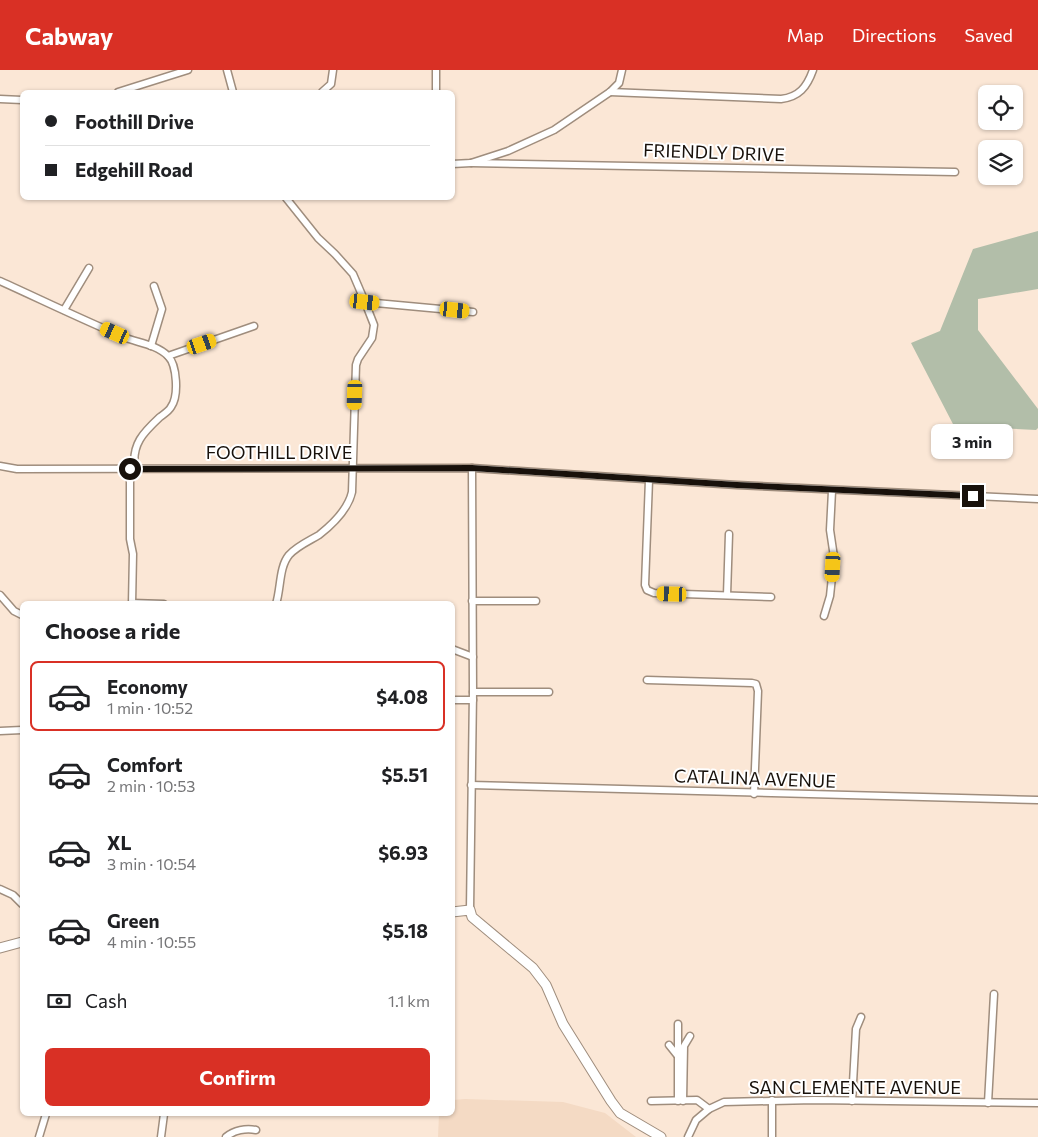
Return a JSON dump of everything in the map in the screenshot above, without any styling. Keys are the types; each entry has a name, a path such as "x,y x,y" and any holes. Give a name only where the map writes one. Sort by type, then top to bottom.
{"main road":[{"path":"455,912 470,910 472,917 533,968 546,985 562,1024 597,1081 620,1113 660,1137"},
{"path":"0,948 20,943"}],"street":[{"path":"124,90 188,70"},
{"path":"227,70 233,90"},
{"path":"324,90 331,84 333,70"},
{"path":"436,70 436,90"},
{"path":"455,164 471,163 508,151 554,130 610,92 619,83 622,70"},
{"path":"610,92 781,99 790,98 802,92 813,70"},
{"path":"0,99 20,100"},
{"name":"FRIENDLY DRIVE","path":"471,163 955,172"},
{"path":"277,601 284,564 290,554 330,525 348,505 352,492 356,365 372,338 374,325 353,274 318,238 288,200"},
{"path":"64,310 89,268"},
{"path":"0,281 127,338 151,346 168,356 171,360 176,376 176,398 171,407 139,438 132,469 130,539 133,554 132,601"},
{"path":"151,346 162,308 154,286"},
{"path":"365,302 473,312"},
{"path":"168,356 254,326"},
{"name":"FOOTHILL DRIVE","path":"0,466 17,469 472,468 649,480 1038,499"},
{"path":"470,910 474,692 472,468"},
{"path":"649,480 645,584 647,590 654,593 770,597"},
{"path":"824,616 830,596 834,557 830,530 832,490"},
{"path":"727,595 729,534"},
{"path":"0,595 14,611 20,614"},
{"path":"472,600 536,600"},
{"path":"455,650 474,657"},
{"path":"647,680 752,682 756,684 758,691 754,794"},
{"path":"474,692 549,692"},
{"path":"455,700 473,700"},
{"path":"0,732 20,730"},
{"name":"CATALINA AVENUE","path":"471,785 754,794 1038,800"},
{"path":"0,889 13,895 20,902"},
{"path":"988,1103 994,994"},
{"path":"852,1101 856,1029 861,1017"},
{"path":"678,1024 680,1101"},
{"path":"680,1101 684,1046 690,1036"},
{"path":"669,1045 678,1056"},
{"path":"651,1101 697,1100 709,1109 696,1120 688,1137"},
{"path":"772,1100 772,1137"},
{"name":"SAN CLEMENTE AVENUE","path":"709,1109 724,1102 772,1100 1038,1103"},
{"path":"39,1137 45,1116"},
{"path":"161,1137 164,1116"},
{"path":"226,1137 235,1131 256,1130"}],"shaded area":[{"path":"455,1100 563,1102 605,1113 636,1137 438,1137 439,1116 455,1116"}],"green space":[{"path":"1038,231 1038,289 978,299 978,330 1038,409 1038,428 1036,430 954,426 911,343 940,331 973,249"}],"route":[{"path":"130,469 472,468 737,485 973,496"}]}
